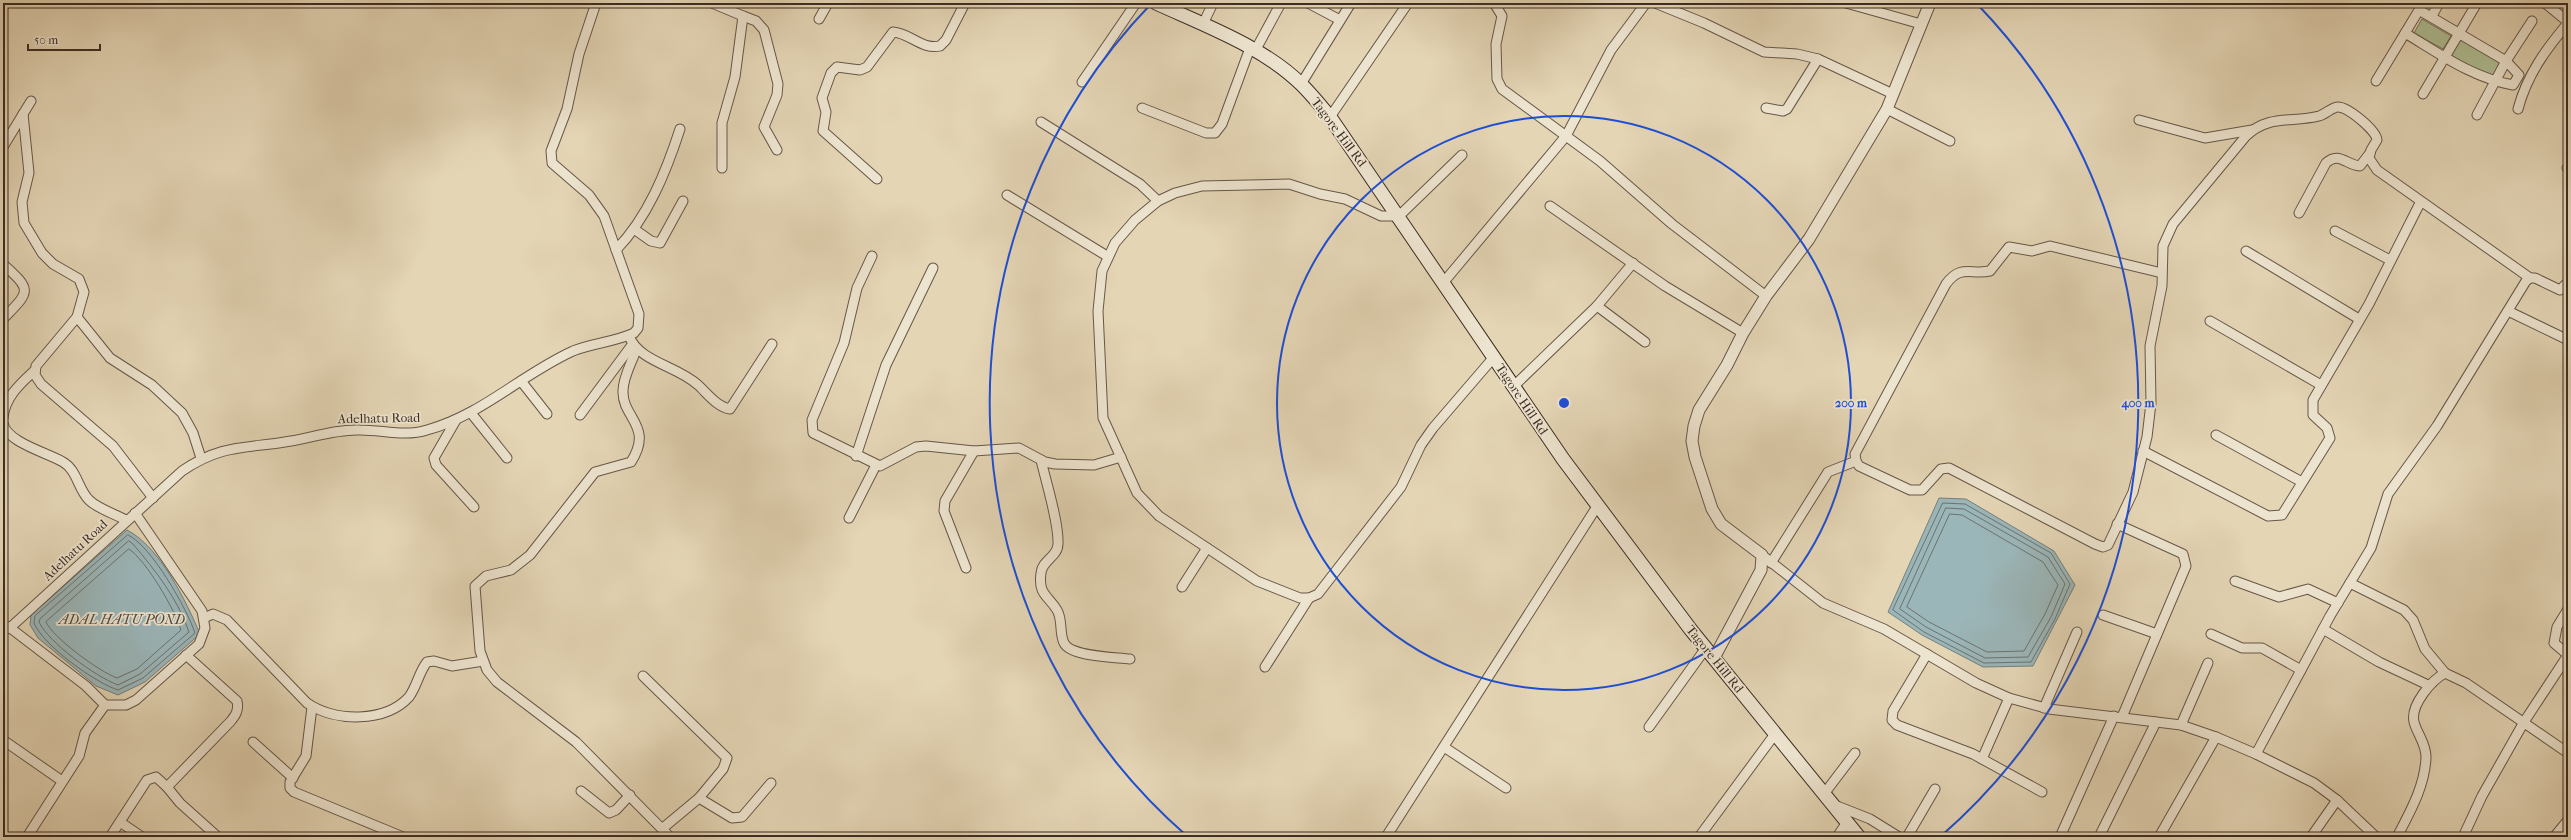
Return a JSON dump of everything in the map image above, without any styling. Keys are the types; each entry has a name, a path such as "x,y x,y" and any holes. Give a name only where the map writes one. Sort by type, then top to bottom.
{"main road":[{"name":"Tagore Hill Rd","path":"1156,3 1203,24 1253,50 1301,84 1330,117 1514,386 1598,505 1710,653 1859,837"}],"street":[{"path":"3,7 5,3"},
{"path":"596,3 578,54 567,109 551,151 552,163 596,204 604,216 639,314 638,328 632,344 623,391 624,401 639,430 635,455 631,462 594,472 530,555 520,564 502,574 486,576 480,580 474,594 479,613 483,661 497,682 508,693 576,742 630,794 670,837"},
{"path":"712,3 756,21 764,30 778,90 764,127 777,150"},
{"path":"819,19 828,3"},
{"path":"877,179 823,131 826,112 822,98 831,73 837,67 860,70 867,67 893,32 901,32 926,46 940,46 946,40 965,3"},
{"path":"1082,82 1136,3"},
{"path":"1203,24 1213,3"},
{"path":"1142,108 1206,133 1215,133 1222,124 1253,50 1281,3"},
{"path":"1308,3 1340,20"},
{"path":"1301,84 1351,3"},
{"path":"1330,117 1408,3"},
{"path":"1494,3 1502,16 1496,36 1498,83 1505,92 1566,136 1634,189 1672,224 1766,296"},
{"path":"1443,282 1566,136 1611,50 1646,3"},
{"path":"1654,3 1704,23 1764,52 1798,54 1818,59 1892,94"},
{"path":"1846,3 1921,24"},
{"path":"1930,3 1886,109 1809,239 1766,296 1743,333 1727,365 1699,410 1694,426 1692,441 1695,457 1716,518 1721,524 1823,603 1884,629 1976,683 2009,698 2044,708 2181,725 2216,737 2256,754 2300,776 2337,800 2376,837"},
{"path":"2432,16 2439,3"},
{"path":"2423,94 2457,33 2477,3"},
{"path":"2518,108 2524,88 2547,48 2568,22 2545,3"},
{"path":"2376,81 2405,33 2419,10 2432,16 2457,33 2506,61 2519,75 2513,85 2495,82 2466,70 2405,33"},
{"path":"722,168 722,123 735,77 743,16"},
{"path":"2477,115 2506,61 2532,20"},
{"path":"1766,108 1787,109 1818,59"},
{"path":"2515,81 2524,88"},
{"path":"3,147 31,101"},
{"path":"2139,120 2205,138 2252,130 2281,119 2323,115 2340,107 2374,130 2377,140 2370,153 2360,166 2338,157 2332,158 2326,163 2299,213"},
{"path":"1886,109 1950,141"},
{"path":"3,418 4,410 14,390 34,370 77,317 84,292 82,284 73,275 53,264 42,253 24,223 22,202 29,173 23,114"},
{"path":"1041,122 1140,184 1158,201"},
{"path":"616,250 634,230 666,172 680,129"},
{"path":"2162,273 2050,246 2032,251 2009,247 1990,271 1966,271 1954,274 1946,284 1856,454 1856,461 1859,466 1910,490 1918,491 1922,490 1940,469 1948,468 2103,547 2111,540 2117,524 2133,492 2143,451 2151,403 2150,346 2162,273 2163,246 2168,233 2252,130"},
{"path":"2370,153 2373,166 2420,203 2530,278 2535,278 2558,290 2562,289 2568,282"},
{"path":"1462,155 1399,216 1381,216 1345,199 1320,194 1289,184 1202,186 1175,193 1158,201 1135,220 1115,243 1107,256 1102,271 1098,296 1101,404 1103,418 1137,492 1147,505 1159,516 1257,581 1289,595 1309,598 1318,594 1401,487 1421,445 1433,428 1494,357"},
{"path":"1007,195 1107,256"},
{"path":"634,230 651,241 660,243 683,201"},
{"path":"2143,451 2268,516 2282,515 2330,438 2327,428 2313,415 2313,400 2359,319 2420,203"},
{"path":"1550,206 1685,298 1743,333"},
{"path":"2335,231 2390,260"},
{"path":"2246,251 2359,319"},
{"path":"872,256 857,288 844,343 812,420 811,427 813,433 818,438 876,465 886,465 916,447 974,452 1019,448 1042,460 1055,464 1094,465 1121,457"},
{"path":"1514,386 1597,306 1633,263"},
{"path":"3,264 25,287 22,300 3,320"},
{"path":"856,456 886,365 933,268"},
{"path":"2256,754 2323,629 2374,541 2388,494 2437,426 2530,278"},
{"path":"1597,306 1645,342"},
{"path":"2508,311 2568,340"},
{"path":"77,317 110,358 152,386 182,413 193,433 201,458"},
{"path":"2210,321 2321,385"},
{"path":"632,344 687,376 721,406 730,409 772,344"},
{"path":"580,414 632,344"},
{"name":"Adelhatu Road","path":"6,629 126,520 153,498 182,471 201,458 240,446 289,441 328,433 360,430 414,433 456,420 471,413 521,381 574,351 632,344"},
{"path":"34,370 36,379 113,446 153,498"},
{"path":"521,381 548,414"},
{"path":"471,413 507,458"},
{"path":"456,420 434,458 436,465 474,507"},
{"path":"3,422 8,432 18,440 65,463 72,471 89,500 126,520"},
{"path":"2216,435 2302,482"},
{"path":"966,568 944,511 945,501 974,452"},
{"path":"1042,460 1058,541 1055,554 1047,560 1040,572 1041,584 1045,597 1060,615 1064,643 1071,649 1081,653 1130,659"},
{"path":"1771,563 1828,472 1856,461"},
{"path":"849,518 876,465"},
{"path":"1386,837 1598,505"},
{"path":"6,629 86,686 105,705 131,703 186,655 202,639 205,628 202,610 135,513"},
{"path":"2060,837 2157,634 2186,566 2186,558 2183,554 2117,524"},
{"path":"1182,587 1207,548"},
{"path":"1649,727 1710,653 1761,570 1762,555"},
{"path":"2235,581 2279,597 2308,590 2338,603"},
{"path":"2350,582 2404,610 2413,620 2425,649 2445,673 2466,682 2568,754"},
{"path":"1264,667 1309,598"},
{"path":"2463,837 2482,796 2524,722 2568,654 2554,643 2554,637 2568,609"},
{"path":"204,618 213,614 227,620 312,707 329,714 366,716 384,714 398,707 410,695 428,662 434,661 452,666 483,661"},
{"path":"2102,615 2157,634"},
{"path":"2323,629 2379,662 2428,685"},
{"path":"2044,708 2077,632"},
{"path":"2211,634 2242,648 2262,648 2301,670"},
{"path":"1927,654 1893,711 1892,720 1897,725 1982,759 2042,792"},
{"path":"166,787 237,714 237,701 186,655"},
{"path":"2181,725 2208,663"},
{"path":"2397,837 2414,804 2423,774 2424,746 2414,722 2414,715 2428,685 2445,673"},
{"path":"643,676 726,758 723,768 699,798 663,828"},
{"path":"1982,759 2009,698"},
{"path":"27,837 79,756 85,733 105,705"},
{"path":"312,707 306,756 293,778 290,788 294,792 403,837"},
{"path":"2099,837 2156,722"},
{"path":"1699,837 1775,734"},
{"path":"2160,837 2216,737"},
{"path":"3,740 62,781"},
{"path":"253,742 293,778"},
{"path":"1444,747 1506,788"},
{"path":"1854,753 1828,799 1870,819 1899,837"},
{"path":"110,837 147,780 156,777 180,803 218,837"},
{"path":"699,798 737,819 742,818 771,783"},
{"path":"1907,837 1935,789"},
{"path":"581,791 609,813 616,810 630,794"},
{"path":"2311,837 2337,800"},
{"path":"2554,837 2568,820"},
{"path":"120,822 142,837"},
{"path":"1837,837 1847,822"}],"green space":[{"path":"2422,19 2451,36 2443,49 2414,33"},
{"path":"2461,39 2500,62 2493,75 2472,67 2450,55"}],"water":[{"path":"1939,498 1966,499 2054,551 2075,585 2033,666 1983,667 1922,635 1888,612"},
{"name":"ADAL HATU POND","path":"127,530 139,538 150,549 171,576 200,634 145,682 118,695 96,686 38,638 30,625 31,615"}]}
